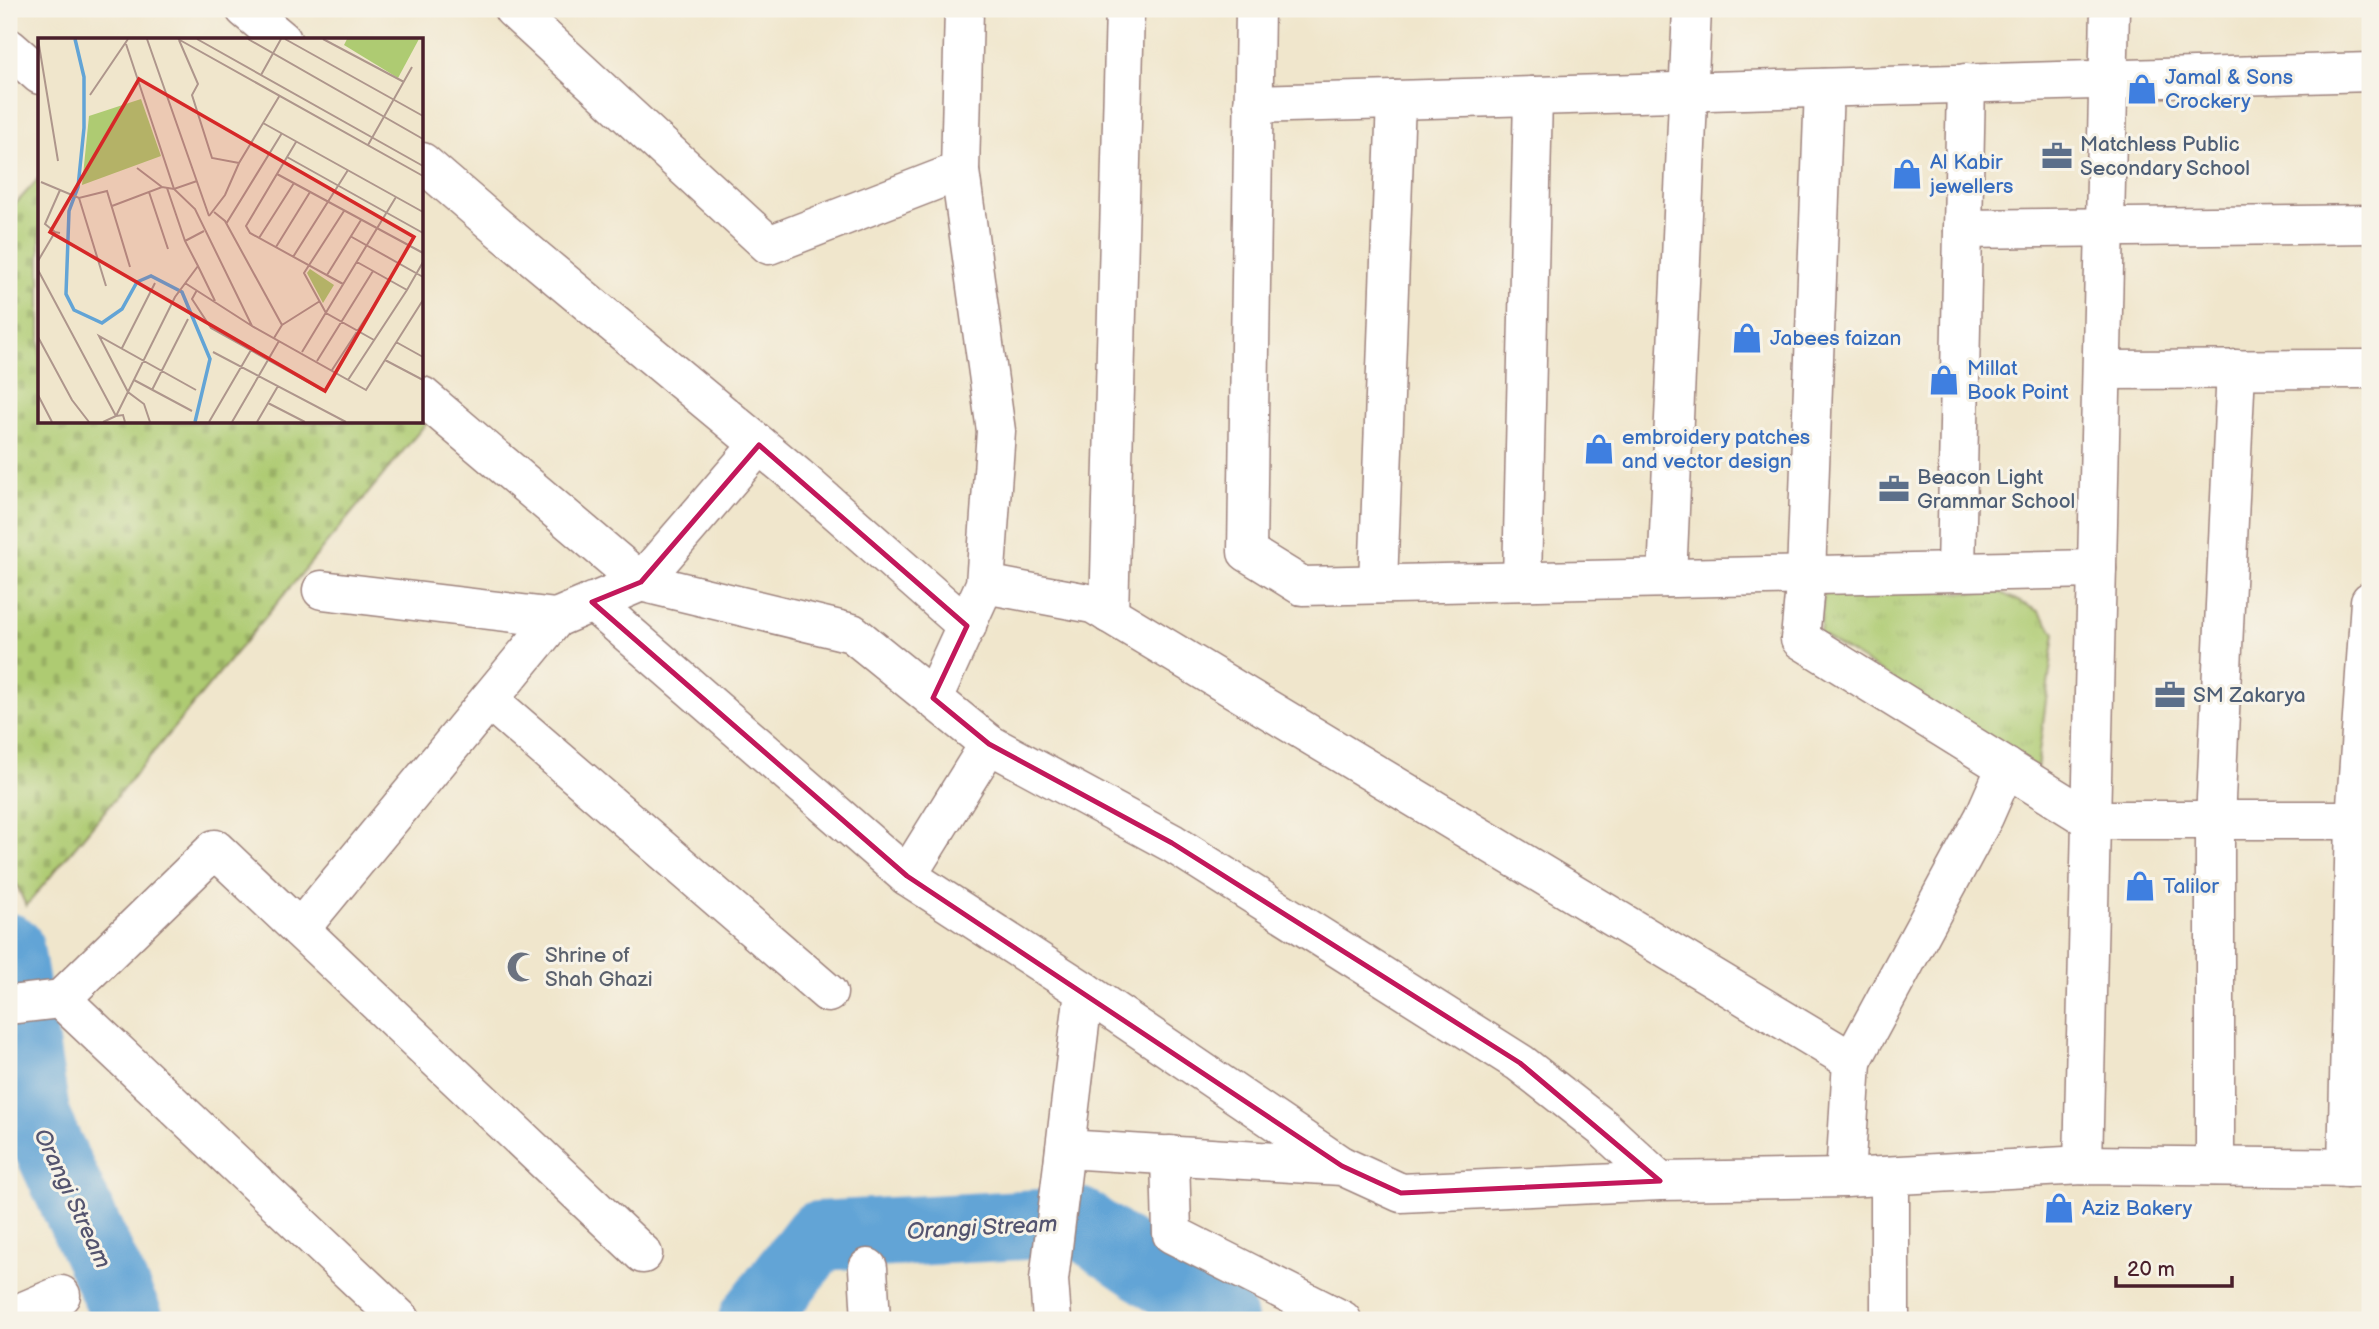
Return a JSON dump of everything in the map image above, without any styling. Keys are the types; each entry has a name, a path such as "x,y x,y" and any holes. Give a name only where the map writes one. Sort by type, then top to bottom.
{"street":[{"path":"245,9 280,38"},
{"path":"513,9 769,246 960,172"},
{"path":"933,698 985,584 996,431 960,172 964,9"},
{"path":"1110,614 1125,9"},
{"path":"1255,9 1247,552 1302,586 2097,569"},
{"path":"1667,578 1692,9"},
{"path":"2083,1165 2110,9"},
{"path":"9,48 38,73"},
{"path":"1253,104 2370,72"},
{"path":"1956,571 1966,83"},
{"path":"1824,88 1807,575 1800,639 2091,820 2363,820"},
{"path":"1522,581 1533,96"},
{"path":"1378,584 1396,100"},
{"path":"424,164 502,232 759,445 967,626"},
{"path":"1963,229 2370,224"},
{"path":"2215,1166 2215,820 2236,369"},
{"path":"2102,370 2370,369"},
{"path":"424,398 641,582 852,633 989,744 1172,843 1520,1063 1603,1128 1660,1181"},
{"path":"300,929 556,618 641,582 759,445"},
{"path":"985,584 1093,604 1852,1061"},
{"path":"322,590 556,618"},
{"path":"593,602 907,876 1342,1166 1401,1193 1660,1181 1845,1178 2083,1165 2358,1168 2363,820 2370,601"},
{"path":"489,700 828,993"},
{"path":"907,876 989,744"},
{"path":"1845,1178 1852,1061 1984,817 2006,767"},
{"path":"9,1005 60,999 215,849 643,1254"},
{"path":"1052,1320 1049,1280 1084,992"},
{"path":"60,999 401,1320"},
{"path":"1064,1151 1342,1166"},
{"path":"1170,1155 1172,1234 1342,1320"},
{"path":"1890,1176 1890,1320"},
{"path":"868,1268 871,1320"},
{"path":"21,1313 61,1296"}],"highlighted area":[{"path":"759,445 967,626 933,698 989,744 1172,843 1520,1063 1660,1181 1401,1193 1342,1166 907,876 592,602 641,582"}],"green space":[{"path":"38,179 38,424 424,424 424,408 433,415 26,906 9,867 9,211"},
{"path":"1824,590 2002,593 2038,611 2055,633 2037,768 1820,634"}],"waterway":[{"name":"Orangi Stream","path":"9,948 36,1120 129,1320"},
{"name":"Orangi Stream","path":"753,1320 818,1236 1078,1222 1222,1320"}],"place":[{"name":"Jamal & Sons Crockery","path":"2142,89"},
{"name":"Matchless Public Secondary School","path":"2057,156"},
{"name":"Al Kabir jewellers","path":"1907,174"},
{"name":"Jabees faizan","path":"1747,338"},
{"name":"Millat Book Point","path":"1944,380"},
{"name":"embroidery patches and vector design","path":"1599,449"},
{"name":"Beacon Light Grammar School","path":"1894,489"},
{"name":"SM Zakarya","path":"2170,695"},
{"name":"Talilor","path":"2140,886"},
{"name":"Shrine of Shah Ghazi","path":"522,967"},
{"name":"Aziz Bakery","path":"2059,1208"}]}
